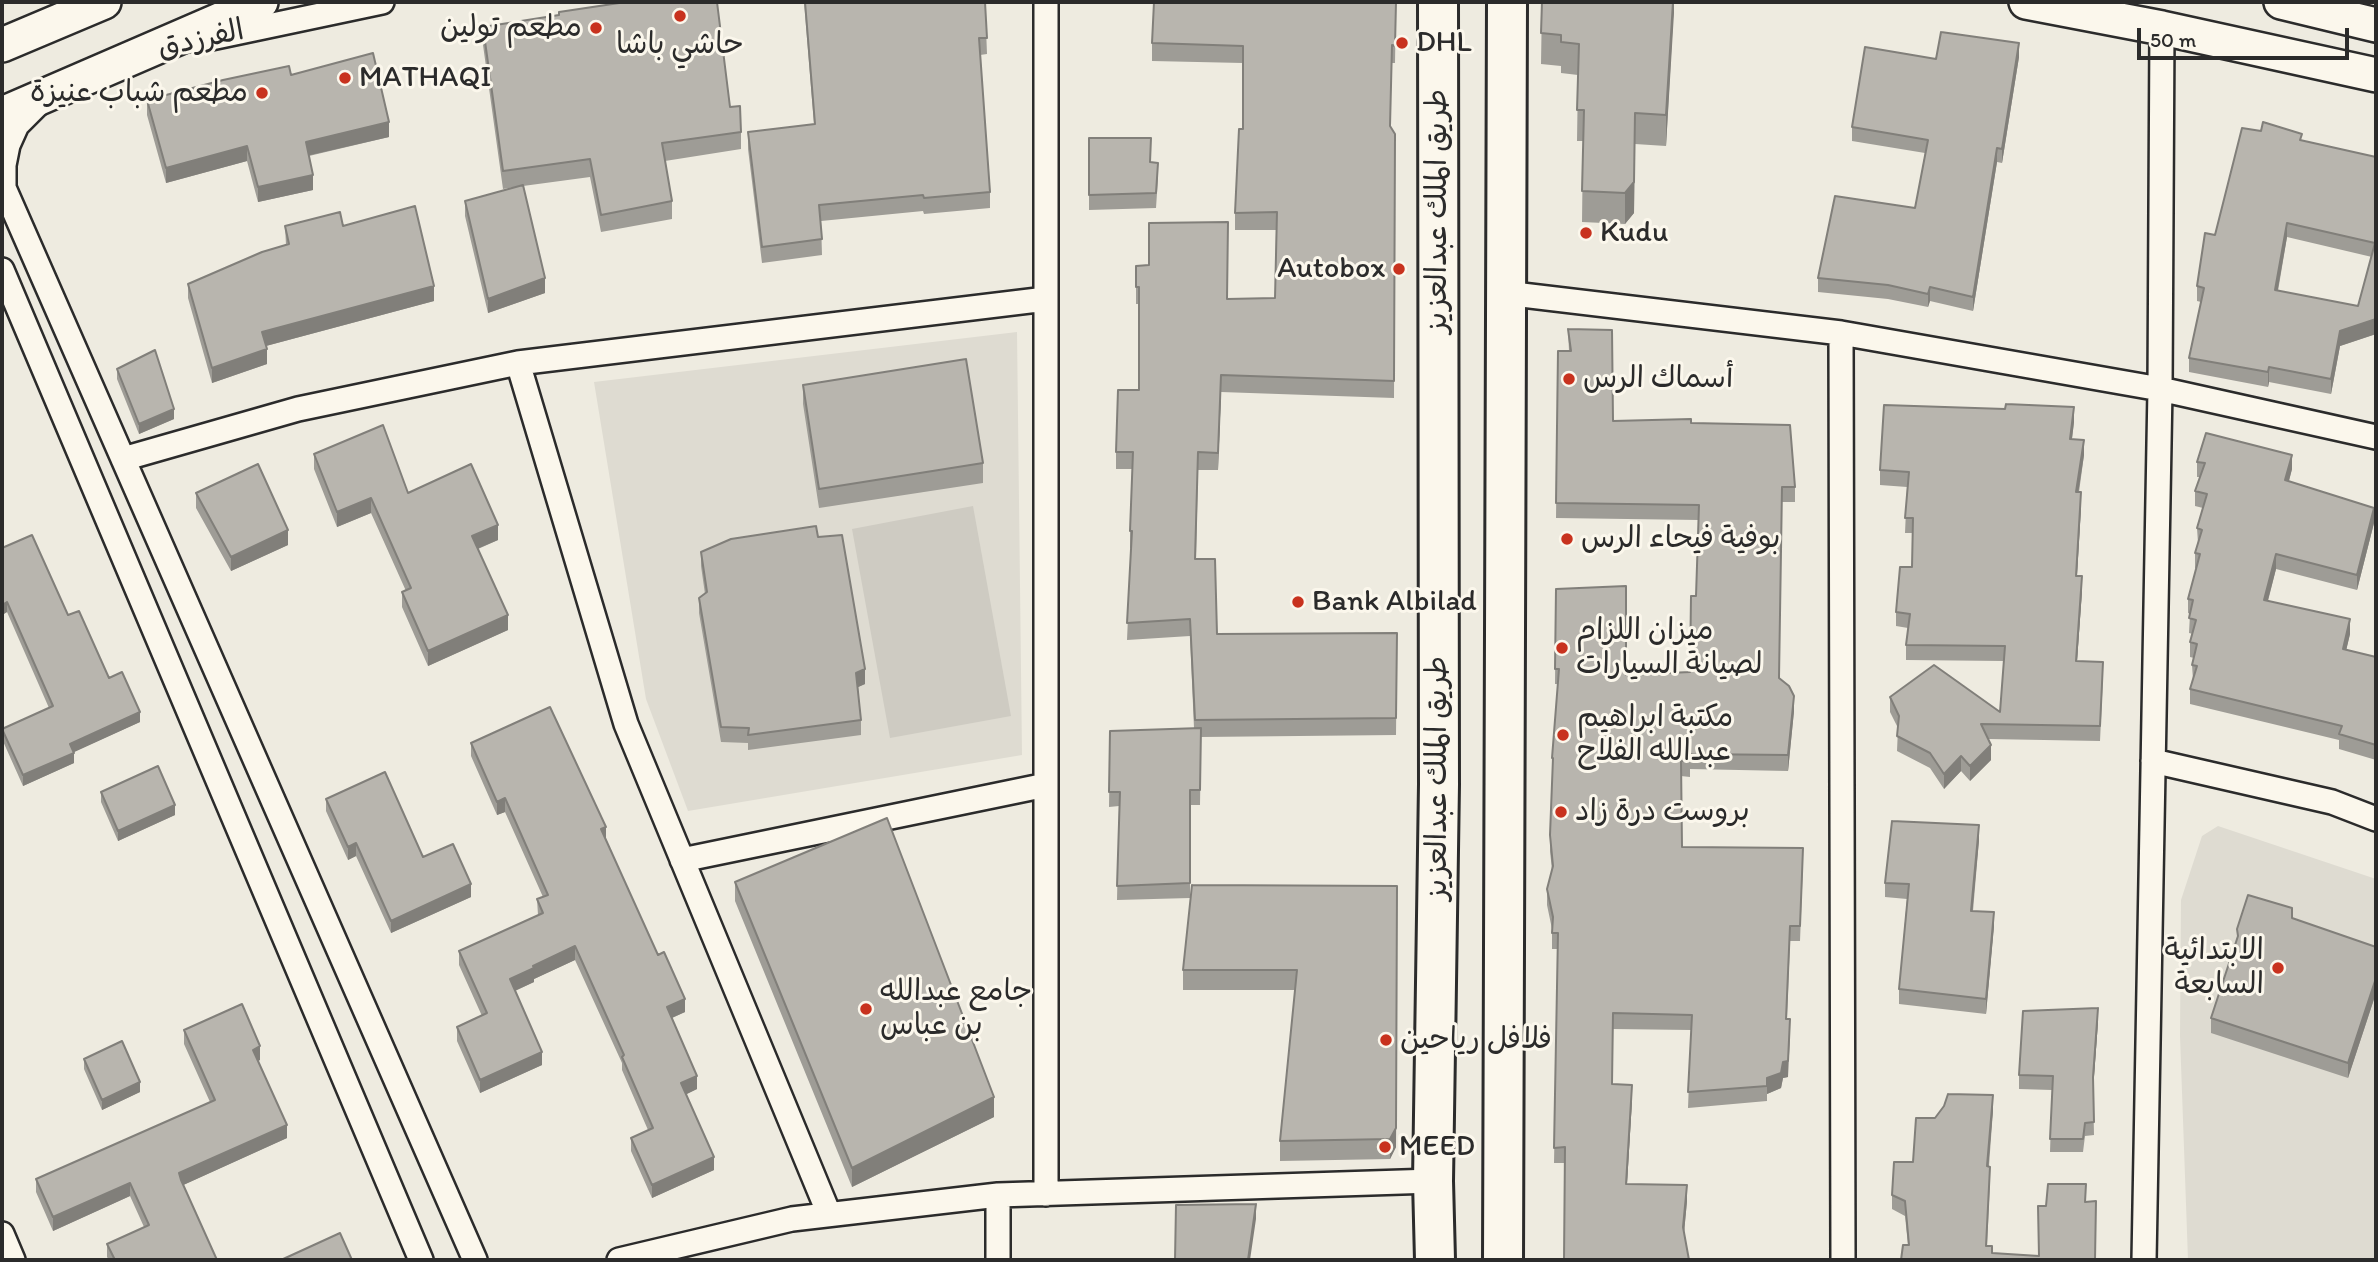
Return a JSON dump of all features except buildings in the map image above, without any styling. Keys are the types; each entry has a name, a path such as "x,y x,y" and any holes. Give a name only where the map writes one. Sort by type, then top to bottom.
{"highway":[{"name":"طريق الملك عبدالعزيز","path":"1435,1260 1433,1181 1439,784 1438,2"},
{"path":"1503,1260 1508,6"}],"street":[{"path":"2,114 261,2"},
{"name":"الفرزدق","path":"144,53 382,2"},
{"path":"1046,2 1046,1194"},
{"path":"2026,2 2162,28 2376,75"},
{"path":"2281,2 2376,24"},
{"path":"2,45 90,5"},
{"path":"2144,1260 2160,389 2162,28"},
{"path":"48,93 17,125 8,145 4,165 4,188 475,1260"},
{"path":"2,270 421,1260"},
{"path":"1505,293 1841,333 2160,389 2376,436"},
{"path":"123,459 298,409 518,363 1046,299"},
{"path":"1841,333 1843,1260"},
{"path":"518,363 626,724 829,1214"},
{"path":"2153,761 2332,802 2376,819"},
{"path":"682,860 1046,785"},
{"path":"620,1260 792,1219 998,1195 1433,1181"},
{"path":"998,1195 998,1260"},
{"path":"2,1234 13,1260"}],"shaded area":[{"path":"1017,332 1022,755 688,811 646,699 594,382"},
{"path":"973,506 1011,716 890,738 852,529"},
{"path":"2218,826 2376,879 2376,1260 2188,1260 2180,1036 2181,900 2202,836"}],"place":[{"name":"حاشي باشا","path":"680,16"},
{"name":"مطعم تولين","path":"596,28"},
{"name":"DHL","path":"1402,43"},
{"name":"MATHAQI","path":"345,78"},
{"name":"مطعم شباب عنيزة","path":"262,93"},
{"name":"Kudu","path":"1586,233"},
{"name":"Autobox","path":"1399,269"},
{"name":"أسماك الرس","path":"1569,379"},
{"name":"بوفية فيحاء الرس","path":"1567,539"},
{"name":"Bank Albilad","path":"1298,602"},
{"name":"ميزان اللزام لصيانة السيارات","path":"1562,648"},
{"name":"مكتبة ابراهيم عبدالله الفلاح","path":"1563,735"},
{"name":"بروست درة زاد","path":"1561,812"},
{"name":"الابتدائية السابعة","path":"2278,968"},
{"name":"جامع عبدالله بن عباس","path":"866,1009"},
{"name":"فلافل رياحين","path":"1386,1040"},
{"name":"MEED","path":"1385,1147"}]}
